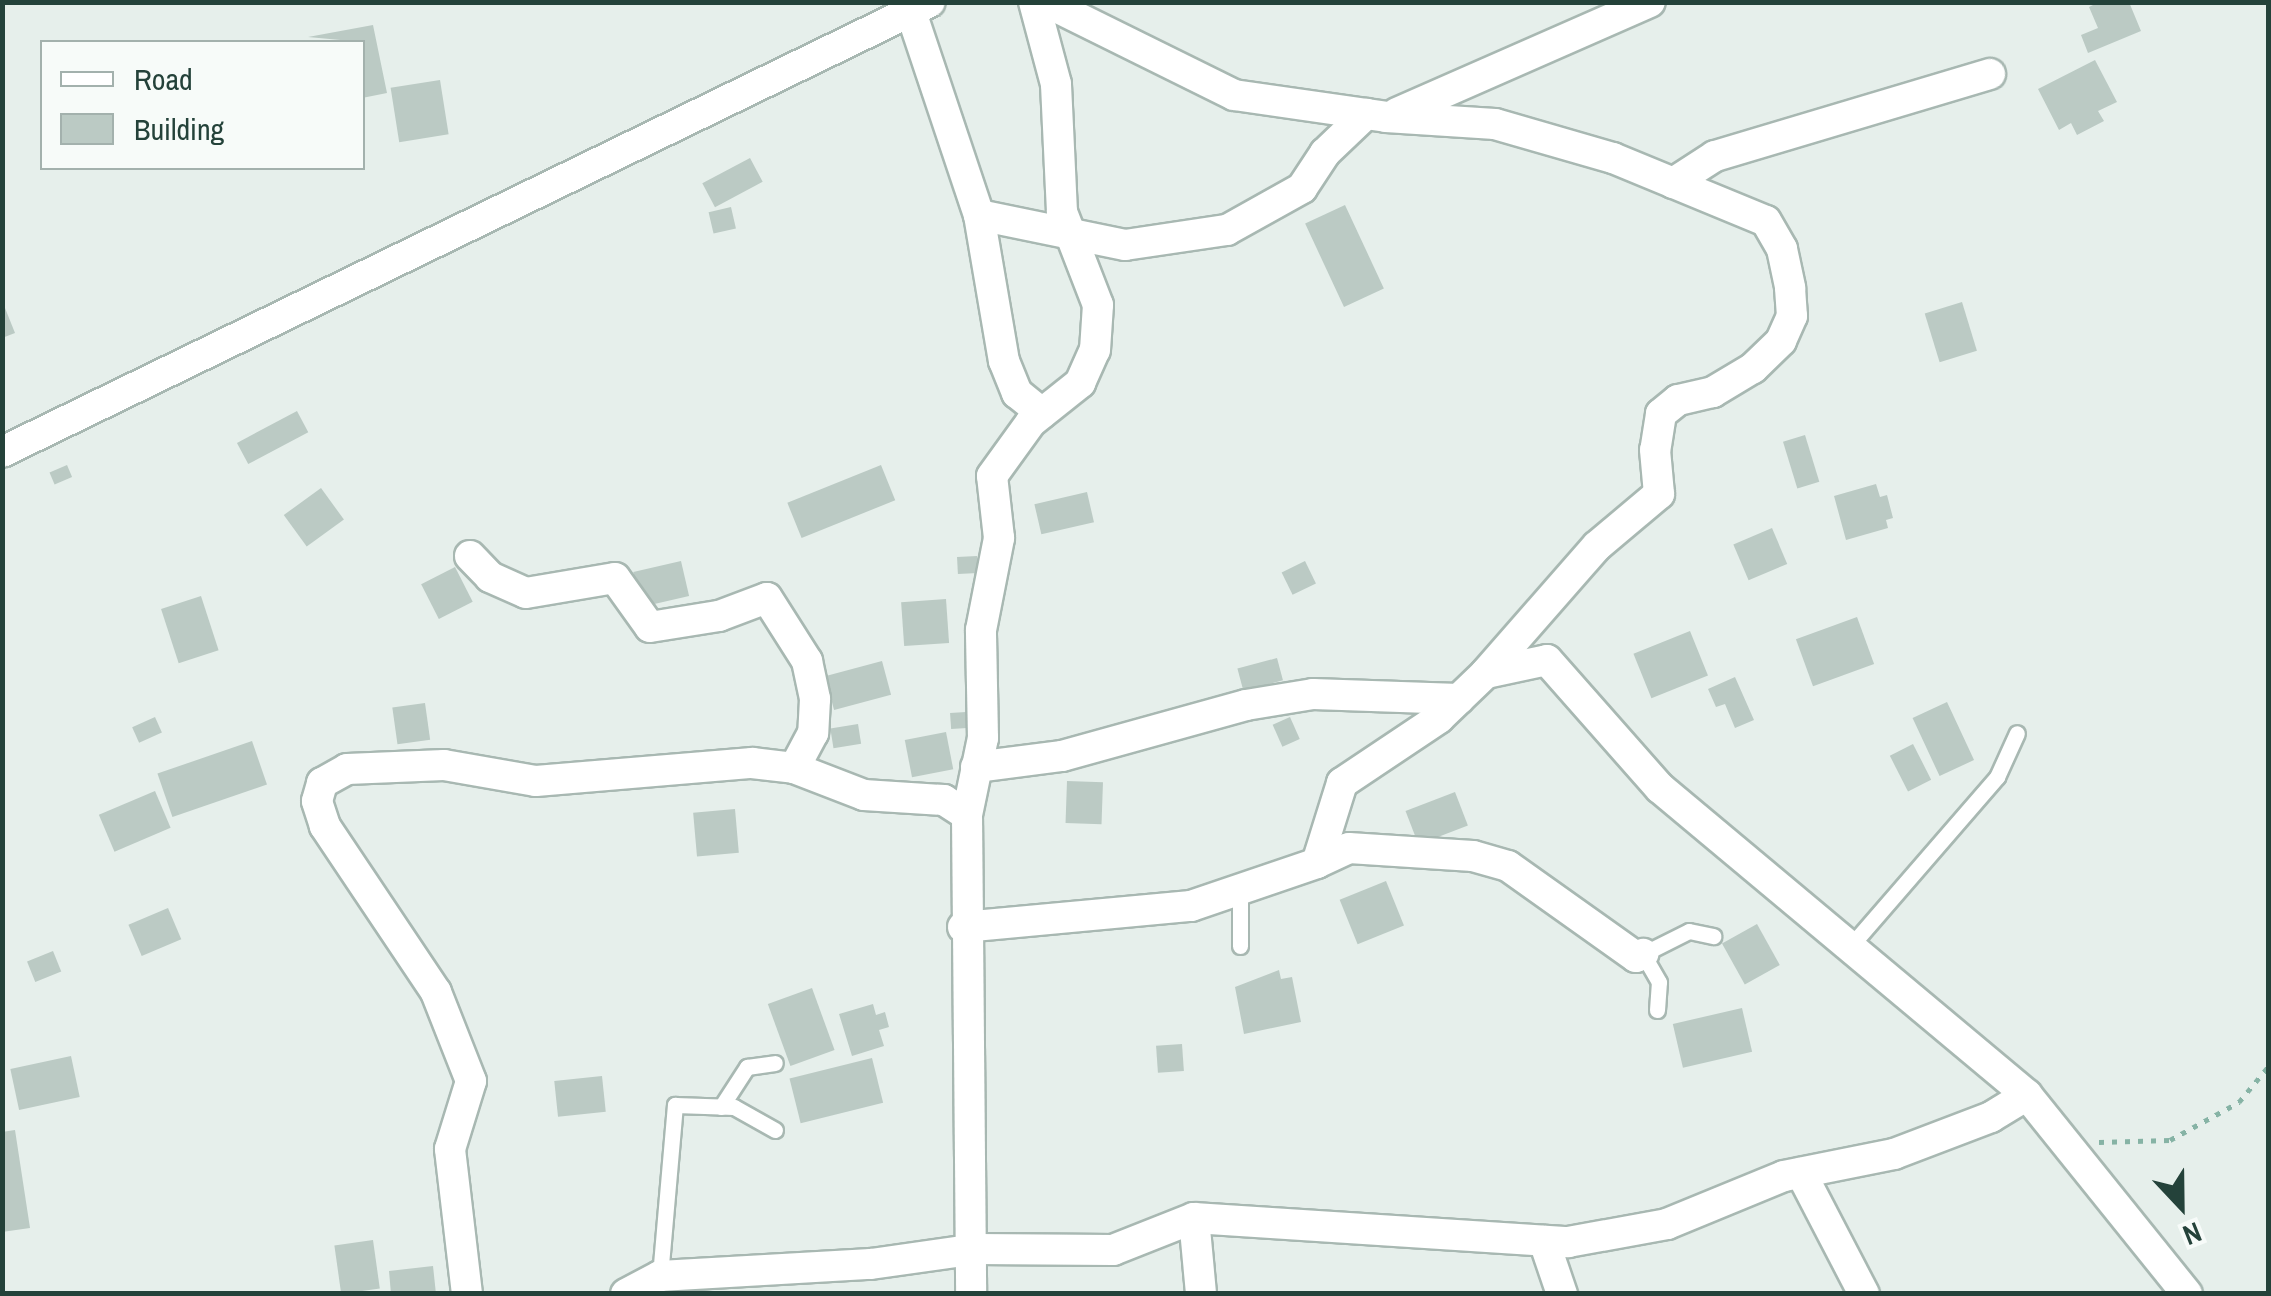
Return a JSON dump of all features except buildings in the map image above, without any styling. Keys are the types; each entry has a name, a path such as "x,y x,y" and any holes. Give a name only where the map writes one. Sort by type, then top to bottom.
{"street":[{"path":"971,1294 964,927 966,814 982,738 981,630 999,538 992,476 1042,413 1080,383 1095,350 1098,305 1070,232 1056,154 1056,84 1034,2"},
{"path":"1046,2 1234,95 1376,116 1495,124 1614,158 1766,221 1782,249 1792,316 1781,341 1752,368 1713,392 1678,400 1661,414 1659,494 1597,546 1460,699 1342,783 1318,863"},
{"path":"978,215 1125,246 1226,230 1269,212 1302,188 1325,154 1376,116 1650,2"},
{"path":"2,452 920,7 978,215 1004,361 1017,392 1042,413"},
{"path":"1673,183 1715,156 1990,74"},
{"path":"470,556 490,576 526,592 615,578 650,627 718,616 767,598 807,662 815,700 813,732 794,768"},
{"path":"1486,673 1547,660 1660,788 2027,1095 2187,1294"},
{"path":"976,767 1062,756 1246,705 1314,694 1460,699"},
{"path":"468,1294 450,1149 472,1082 436,992 326,826 317,801 322,783 347,769 398,764 536,781 752,763 794,768 864,795 944,800 966,814"},
{"path":"964,927 1191,906 1318,863 1349,848 1473,856 1508,866 1636,957 1644,954"},
{"path":"626,1294 660,1276 762,1282 969,1250 1113,1250 1194,1218 1544,1240 1668,1224 1801,1173 1894,1154 1991,1117 2027,1095"},
{"path":"1801,1173 1864,1294"},
{"path":"1194,1218 1201,1294"},
{"path":"1544,1240 1562,1294"}],"lane":[{"path":"1848,949 1997,777 2017,733"},
{"path":"1240,890 1240,946"},
{"path":"1657,1010 1659,982 1644,954 1689,931 1713,936"},
{"path":"721,1107 747,1067 775,1063"},
{"path":"660,1276 675,1105 721,1107 775,1130"}],"path":[{"path":"2066,1142 2170,1140 2239,1102 2268,1068"}]}
